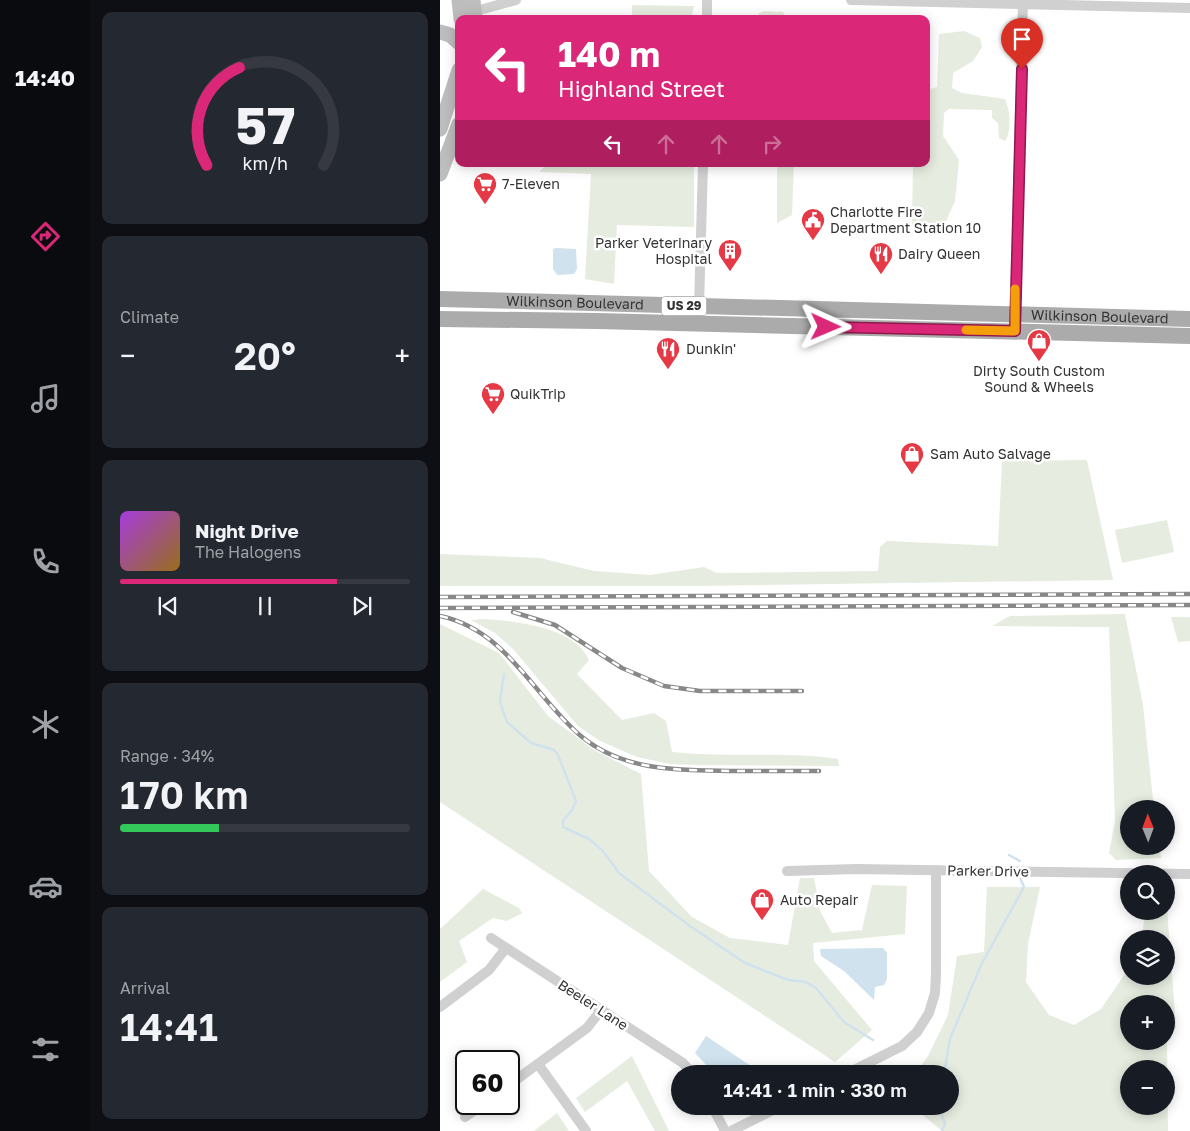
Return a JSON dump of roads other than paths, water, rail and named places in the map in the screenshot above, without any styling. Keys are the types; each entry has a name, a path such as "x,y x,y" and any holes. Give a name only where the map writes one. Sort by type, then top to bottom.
{"main road":[{"name":"Wilkinson Boulevard","path":"441,298 792,310 1015,323 1190,336"},
{"path":"597,321 691,314 697,313 699,307"},
{"path":"700,324 714,316 737,316 792,310"},
{"name":"Wilkinson Boulevard","path":"440,319 700,324 1015,323 1190,319"}],"street":[{"path":"459,0 469,13 516,0"},
{"path":"707,0 707,15"},
{"path":"851,0 1023,1 1190,8"},
{"path":"1015,323 1023,1"},
{"path":"440,32 450,35 455,39"},
{"path":"440,129 455,82"},
{"path":"440,174 455,135"},
{"path":"699,307 703,167"},
{"path":"864,1065 902,1046 917,1032 929,1013 935,994 936,974 936,870"},
{"name":"Parker Drive","path":"787,871 936,870 1190,874"},
{"name":"Beeler Lane","path":"491,938 684,1065"},
{"path":"440,1008 488,970 506,948"},
{"path":"520,1077 586,1028 601,1010"},
{"path":"538,1064 586,1131"},
{"path":"716,1115 724,1131"},
{"path":"731,1131 762,1115"}],"water":[{"path":"553,249 576,249 577,269 574,274 557,275 553,269"},
{"path":"883,948 887,953 887,979 884,985 875,987 874,1000 844,971 821,956 820,949"},
{"path":"706,1036 750,1065 706,1065 695,1053"}],"waterway":[{"path":"504,674 500,702 507,722 531,743 554,750 558,755 576,801 572,810 563,821 563,827 589,839 603,851 619,873 690,926 745,963 788,980 806,982 816,988 844,1022 873,1040"},
{"path":"1009,855 1020,861"},
{"path":"946,1065 950,1039 981,965 1024,887 1020,878"},
{"path":"942,1115 945,1124 942,1131"}],"railway":[{"path":"440,597 1190,594"},
{"path":"440,608 1190,605"},
{"path":"513,612 555,625 622,668 664,686 700,691 802,691"},
{"path":"440,616 463,624 484,635 502,650 565,721 582,737 616,757 653,767 673,769 819,771"}],"place":[{"name":"7-Eleven","path":"485,205"},
{"name":"Charlotte Fire Department Station 10","path":"813,241"},
{"name":"Parker Veterinary Hospital","path":"730,272"},
{"name":"Dairy Queen","path":"881,275"},
{"name":"Dirty South Custom Sound & Wheels","path":"1039,362"},
{"name":"Dunkin'","path":"668,370"},
{"name":"QuikTrip","path":"493,415"},
{"name":"Sam Auto Salvage","path":"912,475"},
{"name":"Auto Repair","path":"762,921"}]}
